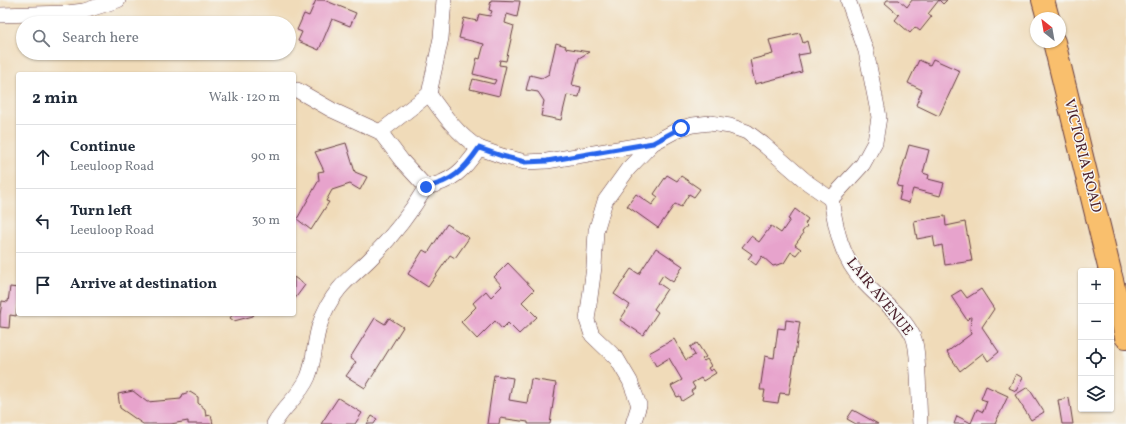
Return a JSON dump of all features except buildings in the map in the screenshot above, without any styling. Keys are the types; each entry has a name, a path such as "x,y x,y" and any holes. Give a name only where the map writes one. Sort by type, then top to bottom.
{"main road":[{"path":"1043,0 1046,12"},
{"name":"VICTORIA ROAD","path":"1055,48 1109,268"},
{"path":"1114,288 1126,337"}],"street":[{"path":"0,15 84,11 118,0"},
{"path":"380,132 429,94 441,38 444,0"},
{"path":"633,424 639,405 630,381 617,359 592,335 587,320 594,267 596,231 605,201 628,169 653,143 681,128 710,123 730,126 747,132 808,183 831,199 862,164 870,151 875,142 879,117 866,51 848,0"},
{"path":"296,90 332,110 380,132 402,161 426,187"},
{"path":"429,94 457,129 470,142 479,148 525,162 547,161 653,143"},
{"path":"274,424 294,399 307,379 312,364 320,324 328,306 344,283 363,267 396,232 415,206 426,187 447,181 465,166 479,148"},
{"name":"LAIR AVENUE","path":"831,199 837,234 849,264 862,280 896,313 912,336 917,355 920,424"}],"route":[{"path":"426,187 438,185 447,181 461,171 470,162 479,148 525,162 547,161 653,143 665,135 681,128"}]}
